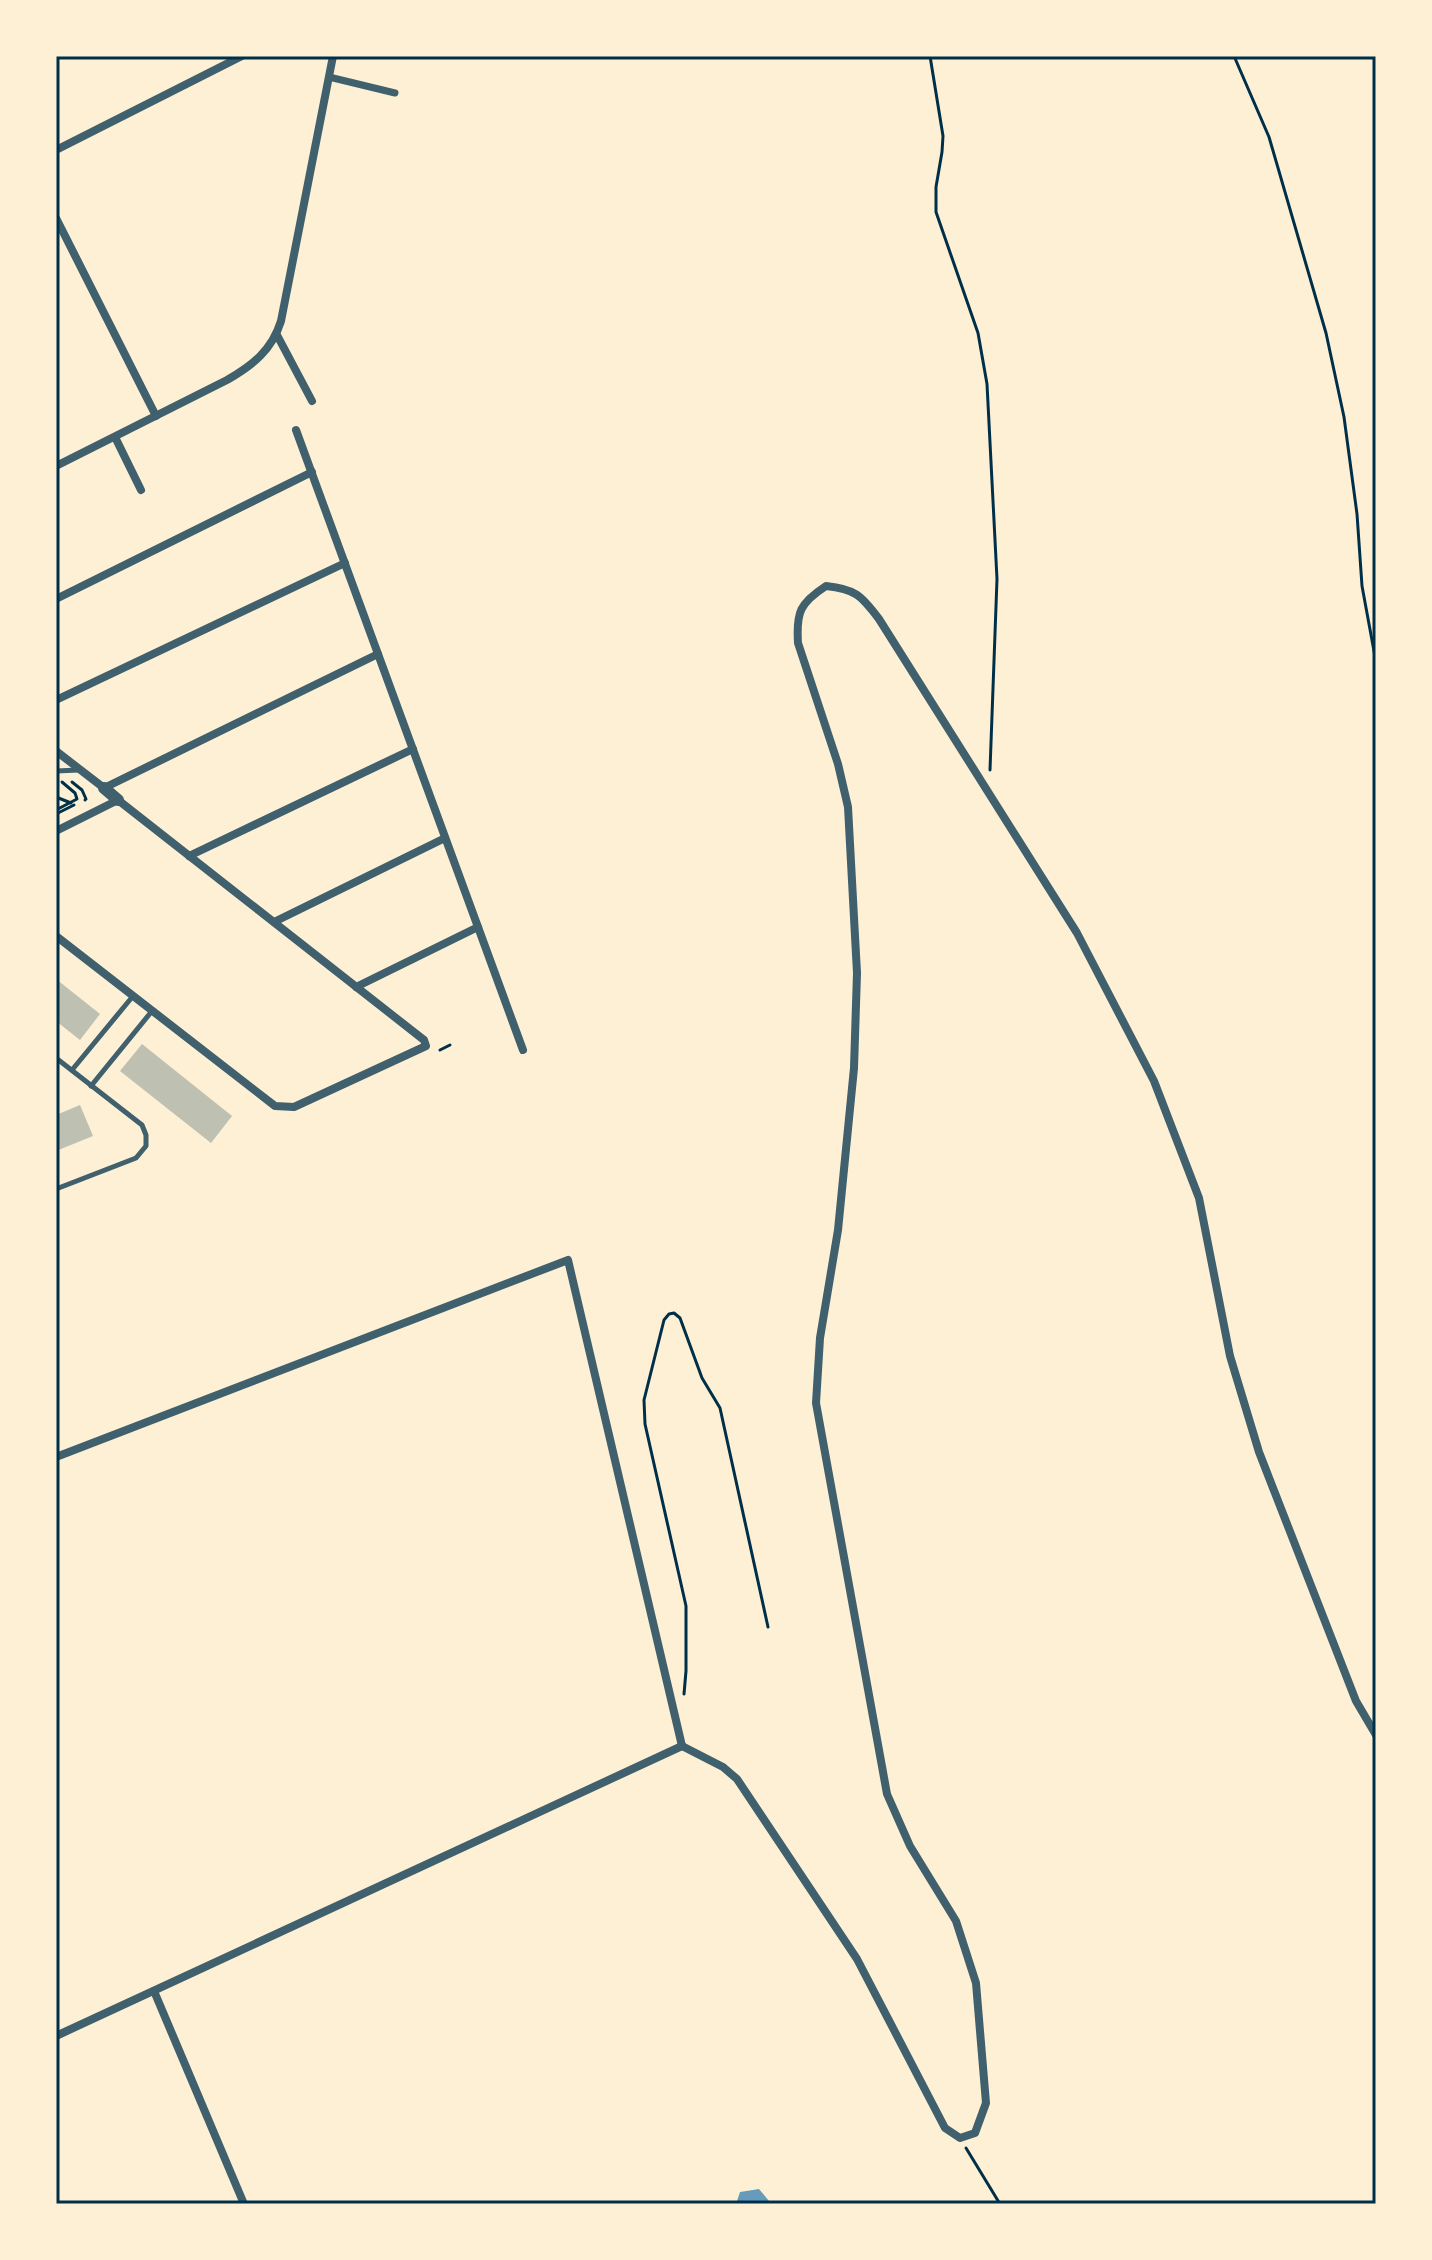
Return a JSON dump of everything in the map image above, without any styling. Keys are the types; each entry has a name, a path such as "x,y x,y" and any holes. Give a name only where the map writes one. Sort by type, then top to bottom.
{"street":[{"path":"56,150 242,56"},
{"path":"56,466 245,370 268,349 277,335 333,56"},
{"path":"329,77 395,93"},
{"path":"56,218 156,416"},
{"path":"277,335 312,401"},
{"path":"296,430 523,1050"},
{"path":"115,437 141,490"},
{"path":"56,599 312,472"},
{"path":"56,700 345,563"},
{"path":"682,1746 723,1767 737,1779 857,1959 945,2128 960,2138 975,2133 986,2103 976,1983 956,1921 910,1846 887,1794 816,1403 820,1338 838,1230 854,1068 857,973 848,807 838,764 798,643 797,622 805,600 826,586 848,588 866,601 879,619 1077,933 1154,1081 1199,1198 1230,1356 1259,1452 1356,1701 1376,1735"},
{"path":"104,788 378,654"},
{"path":"189,856 413,749"},
{"path":"56,751 424,1040 426,1046 294,1107 275,1106 56,936"},
{"path":"56,831 118,800"},
{"path":"274,922 445,838"},
{"path":"356,987 478,927"},
{"path":"56,1457 568,1260 682,1746"},
{"path":"56,2036 682,1746"},
{"path":"154,1991 244,2204"}],"lane":[{"path":"57,773 80,770"},
{"path":"72,1070 133,996"},
{"path":"91,1086 152,1011"},
{"path":"56,1058 142,1125 146,1135 146,1146 136,1158 56,1189"}],"path":[{"path":"930,56 943,136 936,212 978,333 987,384 997,579 989,794"},
{"path":"1234,56 1269,137 1326,333 1344,417 1357,514 1362,586 1376,662"},
{"path":"56,812 76,801 77,795 57,773"},
{"path":"56,812 86,799 82,790 57,773"},
{"path":"56,797 71,803"},
{"path":"440,1050 450,1045"},
{"path":"676,1718 685,1686 686,1606 647,1439 644,1400 664,1320 669,1314 674,1313 680,1318 702,1378 720,1408 768,1627"},
{"path":"960,2138 1000,2204"}],"water":[{"path":"759,2189 769,2201 768,2204 736,2204 740,2192"}],"building":[{"path":"56,979 100,1014 80,1040 56,1021"},
{"path":"142,1044 232,1116 211,1143 120,1071"},
{"path":"80,1105 93,1136 56,1151 56,1115"}]}
